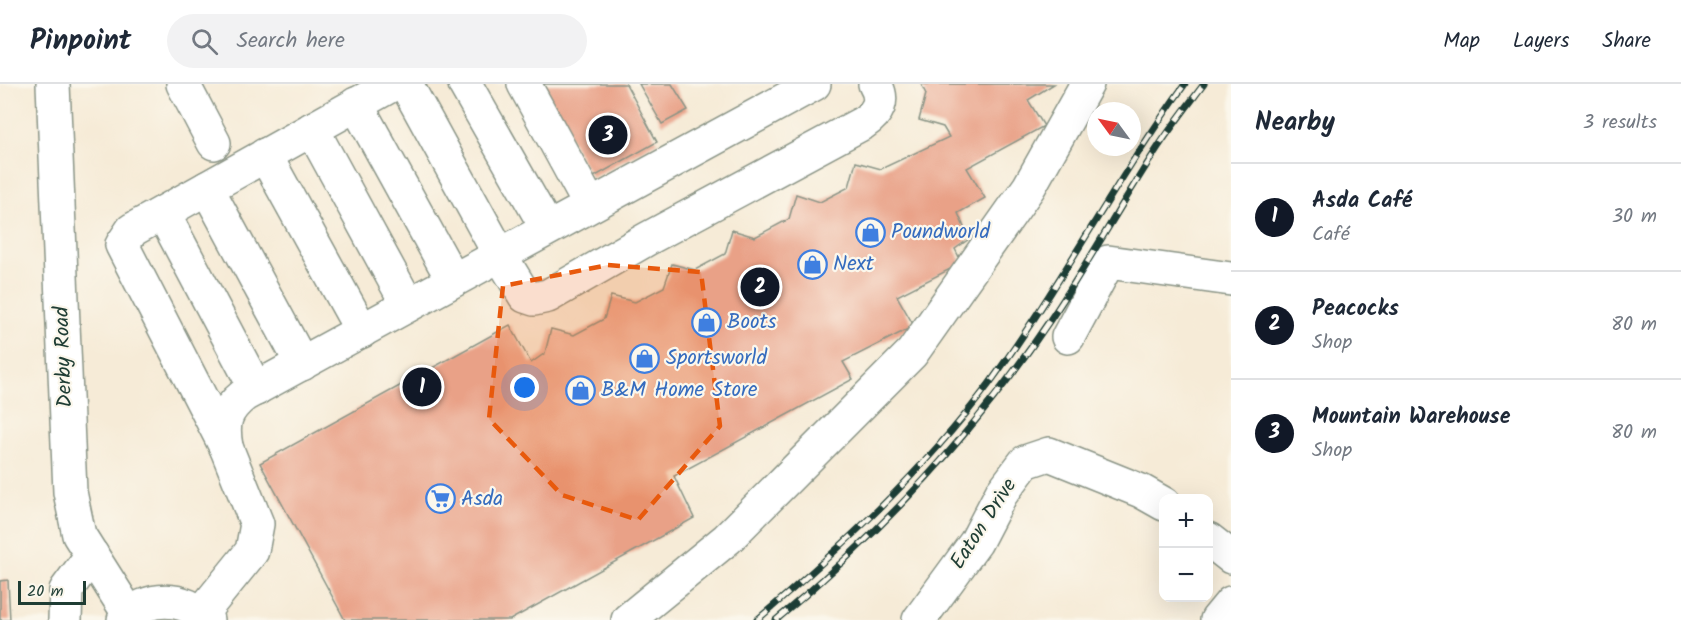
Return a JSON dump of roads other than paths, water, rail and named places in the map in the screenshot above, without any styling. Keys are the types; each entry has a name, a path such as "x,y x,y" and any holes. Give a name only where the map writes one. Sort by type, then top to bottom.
{"street":[{"name":"Derby Road","path":"53,84 70,492 80,535 126,617"},
{"path":"183,84 214,143"},
{"path":"126,617 146,604 165,601 184,604 204,617 252,551 257,524 226,447 122,245 132,230 393,84"},
{"path":"406,84 500,255 525,296 534,299 548,296 647,239 863,123 876,114 880,100 875,84"},
{"path":"465,84 548,228"},
{"path":"524,84 590,205"},
{"path":"226,447 224,418 231,406 256,389 814,84"},
{"path":"628,620 727,539 912,353 1029,187 1088,84"},
{"path":"356,104 453,280"},
{"path":"312,129 408,305"},
{"path":"265,155 362,331"},
{"path":"207,188 302,364"},
{"path":"164,213 256,389"},
{"path":"1068,337 1108,262 1231,279"},
{"name":"Eaton Drive","path":"919,620 976,542 1001,494 1025,462 1049,454 1141,491 1159,501"},
{"path":"1213,542 1231,557"},
{"path":"65,620 66,590 92,555"}],"railway":[{"path":"757,620 819,566 908,479 937,448 989,384 1185,84"},
{"path":"776,620 815,587 889,517 924,480 990,402 1050,320 1157,148 1204,84"}],"place":[{"name":"Mountain Warehouse","path":"608,135"},
{"name":"Poundworld","path":"870,232"},
{"name":"Next","path":"812,264"},
{"name":"Peacocks","path":"760,287"},
{"name":"Boots","path":"706,322"},
{"name":"Sportsworld","path":"645,358"},
{"name":"Asda Café","path":"422,387"},
{"name":"B&M Home Store","path":"580,390"},
{"name":"Asda","path":"440,499"}]}
